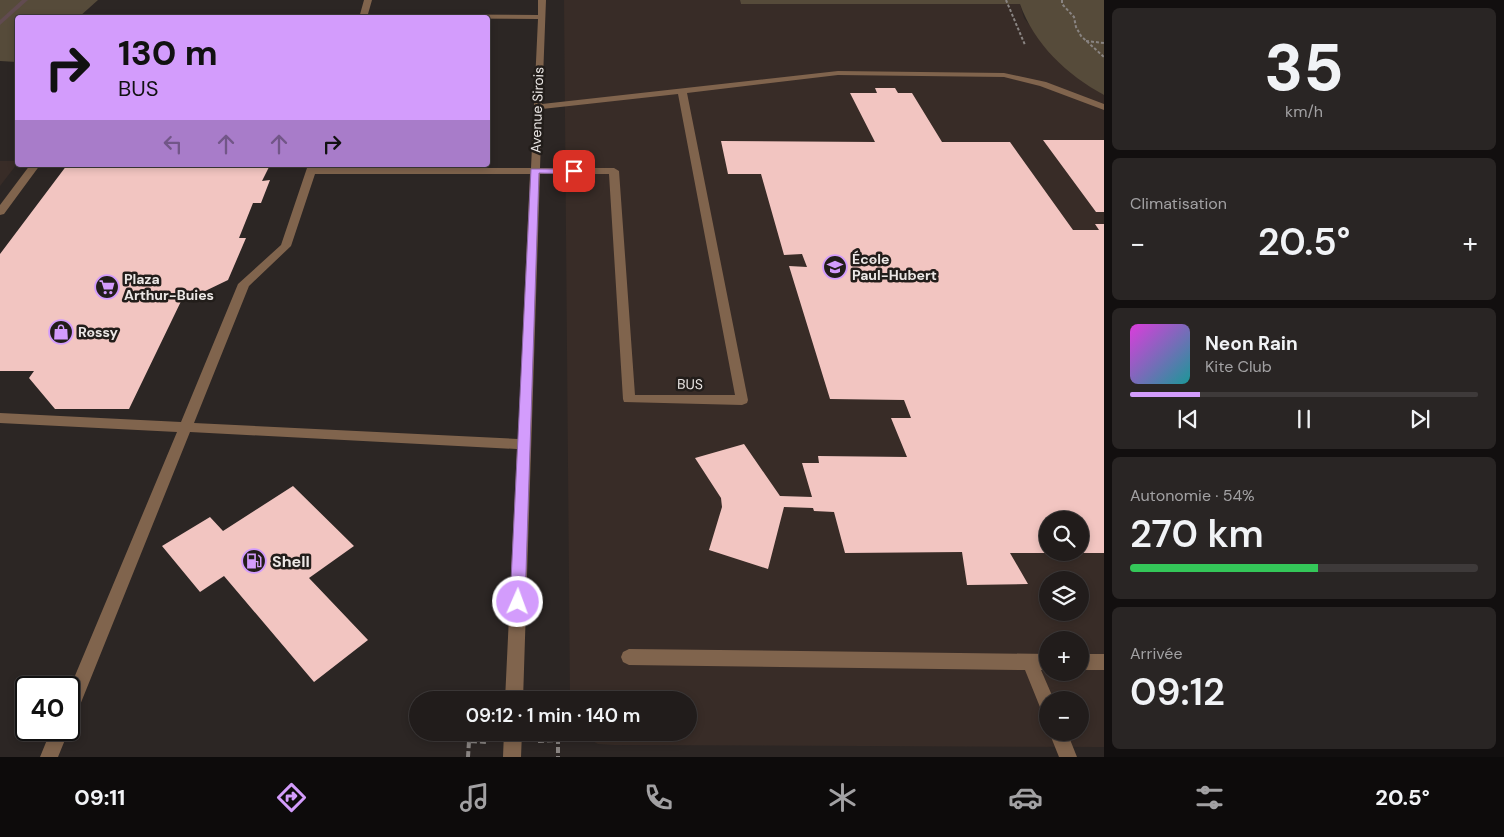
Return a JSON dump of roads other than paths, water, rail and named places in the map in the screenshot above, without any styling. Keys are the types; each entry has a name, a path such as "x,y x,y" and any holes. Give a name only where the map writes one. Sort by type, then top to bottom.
{"street":[{"path":"364,15 368,0"},
{"name":"Avenue Sirois","path":"514,691 542,0"},
{"path":"490,17 541,17"},
{"path":"537,107 838,73 1004,75 1043,84 1104,107"},
{"name":"BUS","path":"534,171 614,172 629,399 742,400 682,91"},
{"path":"0,212 34,167"},
{"path":"80,683 244,284 286,246 312,168 534,171"},
{"path":"0,418 524,444"},
{"path":"629,657 1039,662"},
{"path":"1030,662 1042,691"},
{"path":"1089,662 1104,662"},
{"path":"49,757 56,741"},
{"path":"512,757 513,741"},
{"path":"1062,741 1068,757"}],"waterway":[{"path":"0,23 25,0"}],"place":[{"name":"École Paul-Hubert","path":"835,267"},
{"name":"Plaza Arthur-Buies","path":"107,287"},
{"name":"Rossy","path":"61,332"},
{"name":"Shell","path":"254,561"}]}
